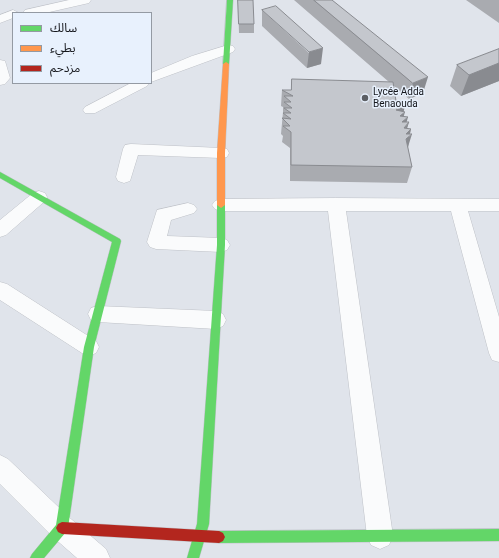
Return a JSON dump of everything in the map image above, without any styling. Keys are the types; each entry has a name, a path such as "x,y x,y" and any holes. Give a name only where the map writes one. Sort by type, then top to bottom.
{"street":[{"path":"20,12 55,0"},
{"path":"33,12 85,0"},
{"path":"193,558 203,524 221,245 221,153 230,0"},
{"path":"0,19 12,15"},
{"path":"152,78 228,49"},
{"path":"0,64 4,78 0,81"},
{"path":"90,110 140,84"},
{"path":"124,177 131,149 221,153"},
{"path":"0,175 117,240 89,347 62,528 36,558"},
{"path":"0,230 39,197"},
{"path":"336,204 380,536"},
{"path":"458,204 499,353"},
{"path":"221,205 499,205"},
{"path":"188,210 163,215 156,242 221,245"},
{"path":"0,290 89,347"},
{"path":"98,314 216,320"},
{"path":"0,467 62,528 97,558"},
{"path":"62,528 199,537 499,535"}],"building":[{"path":"238,0 253,0 254,24 239,24"},
{"path":"314,0 332,0 428,77 413,83"},
{"path":"276,6 323,48 309,52 262,10"},
{"path":"499,49 499,63 469,75 457,65"},
{"path":"292,79 393,82 396,101 403,101 398,106 405,106 396,110 405,112 400,116 408,117 402,122 409,122 404,128 411,129 406,134 412,134 406,139 412,167 291,165 291,132 283,126 290,126 282,118 291,119 283,113 291,113 284,108 292,108 284,102 291,102 284,96 293,96 282,90 291,90"}],"traffic: fast":[{"path":"226,64 230,0"},
{"path":"0,175 117,241 89,347 62,528 36,558"},
{"path":"193,558 203,524 221,245 221,205"},
{"path":"219,537 499,535"}],"traffic: slow":[{"path":"221,205 221,153 226,64"}],"traffic: jam":[{"path":"62,528 219,537"}],"place":[{"name":"Lycée Adda Benaouda","path":"365,98"}]}
